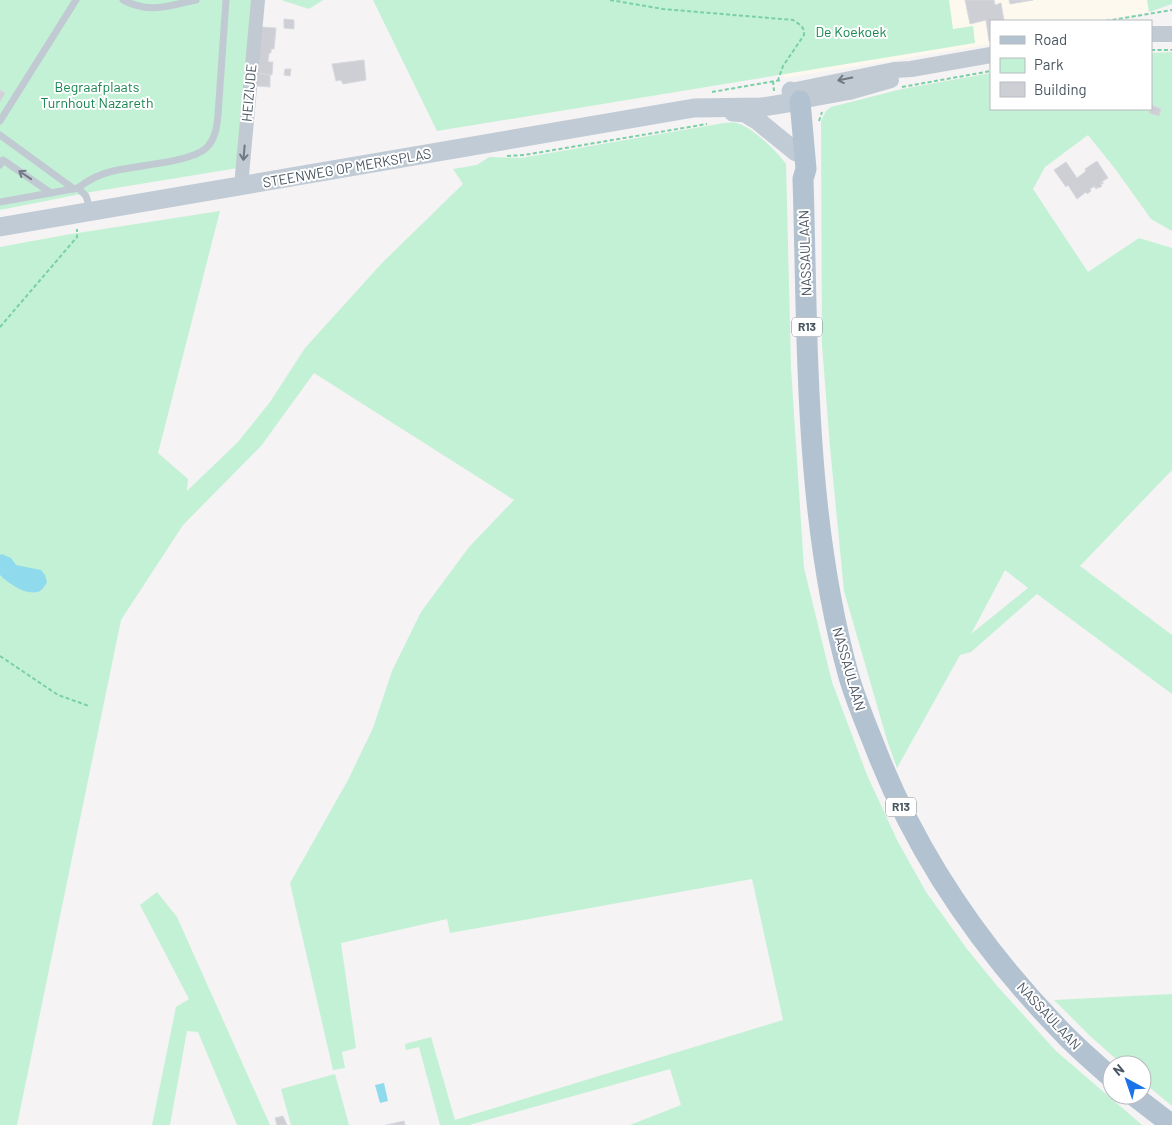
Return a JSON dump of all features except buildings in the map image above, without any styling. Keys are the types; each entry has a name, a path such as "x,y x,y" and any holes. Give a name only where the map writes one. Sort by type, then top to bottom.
{"main road":[{"path":"685,109 762,107 789,97"},
{"name":"NASSAULAAN","path":"789,97 811,125 806,169 803,179"},
{"name":"NASSAULAAN","path":"789,97 796,152 803,179 810,400 818,508 832,602 849,678 888,781 922,847 961,911 1004,967 1046,1016 1102,1069"},
{"name":"STEENWEG OP MERKSPLAS","path":"0,227 685,109"},
{"path":"685,109 708,113 745,113 758,121 796,152"},
{"path":"1146,1105 1172,1125"}],"street":[{"name":"HEIZIJDE","path":"243,185 242,175 258,0"},
{"path":"1152,34 1172,34"},
{"path":"789,97 894,70 911,69 990,55"},
{"path":"811,125 823,104 849,92 892,79 911,69"},
{"path":"789,97 823,104"}],"lane":[{"path":"0,121 76,0"},
{"path":"123,0 135,6 158,9 196,0"},
{"path":"0,202 76,188 88,180 113,171 165,163 199,152 209,146 216,132 218,115 226,0"},
{"path":"0,135 86,196 84,213"},
{"path":"0,165 3,160 51,193"}],"path":[{"path":"610,0 663,9 793,20 802,26 804,35 778,75 789,97"},
{"path":"1112,20 1172,10"},
{"path":"1152,50 1172,50"},
{"path":"901,87 990,72"},
{"path":"811,125 821,114 823,104"},
{"path":"0,327 77,237 84,213"},
{"path":"0,656 58,695 89,706"}],"shaded area":[{"name":"De Koekoek","path":"836,0 1147,0 1149,12 1104,20 990,20 990,44 784,78 783,74"}],"green space":[{"name":"Begraafplaats Turnhout Nazareth","path":"0,0 253,0 238,168 91,192 0,210"},
{"path":"281,0 323,0 309,9"},
{"path":"373,0 949,0 953,29 973,26 975,43 437,131"},
{"path":"1147,0 1172,0 1172,4 1149,12"},
{"path":"1172,52 1172,231 1151,219 1088,135 1045,167 1033,189 1088,272 1139,238 1172,248 1172,470 1080,566 1172,635 1172,694 1037,594 971,652 960,655 897,768 887,740 844,591 822,345 821,121 826,111 831,107 902,89 990,73 990,110 1152,110 1152,53","holes":["1005,570 1028,588 971,634"]},
{"path":"724,123 736,123 756,134 786,164 791,368 804,568 832,682 867,775 897,840 926,892 967,949 998,987 1056,1051 1102,1091 1102,1105 1119,1105 1142,1125 630,1125 681,1105 670,1069 469,1125 440,1125 419,1047 406,1050 405,1044 431,1037 455,1120 783,1020 752,879 450,933 447,919 341,943 356,1048 342,1052 345,1068 333,1070 290,883 348,780 373,728 392,671 421,612 469,547 514,500 314,373 261,446 183,525 121,620 17,1125 0,1125 0,247 220,211 158,453 188,479 187,491 238,442 270,402 305,348 382,263 463,184 453,169 477,165 489,157 521,158"},
{"path":"157,892 177,917 270,1125 237,1125 198,1032 187,1031 170,1125 152,1125 176,1007 189,999 140,905"},
{"path":"1172,994 1172,1106 1152,1089 1152,1055 1112,1055 1054,1000"},
{"path":"335,1074 349,1125 291,1125 281,1089"}],"water":[{"path":"0,555 11,558 16,565 41,570 47,582 42,589 35,592 24,591 3,578 0,575"},
{"path":"384,1083 388,1101 380,1103 375,1085"}]}
